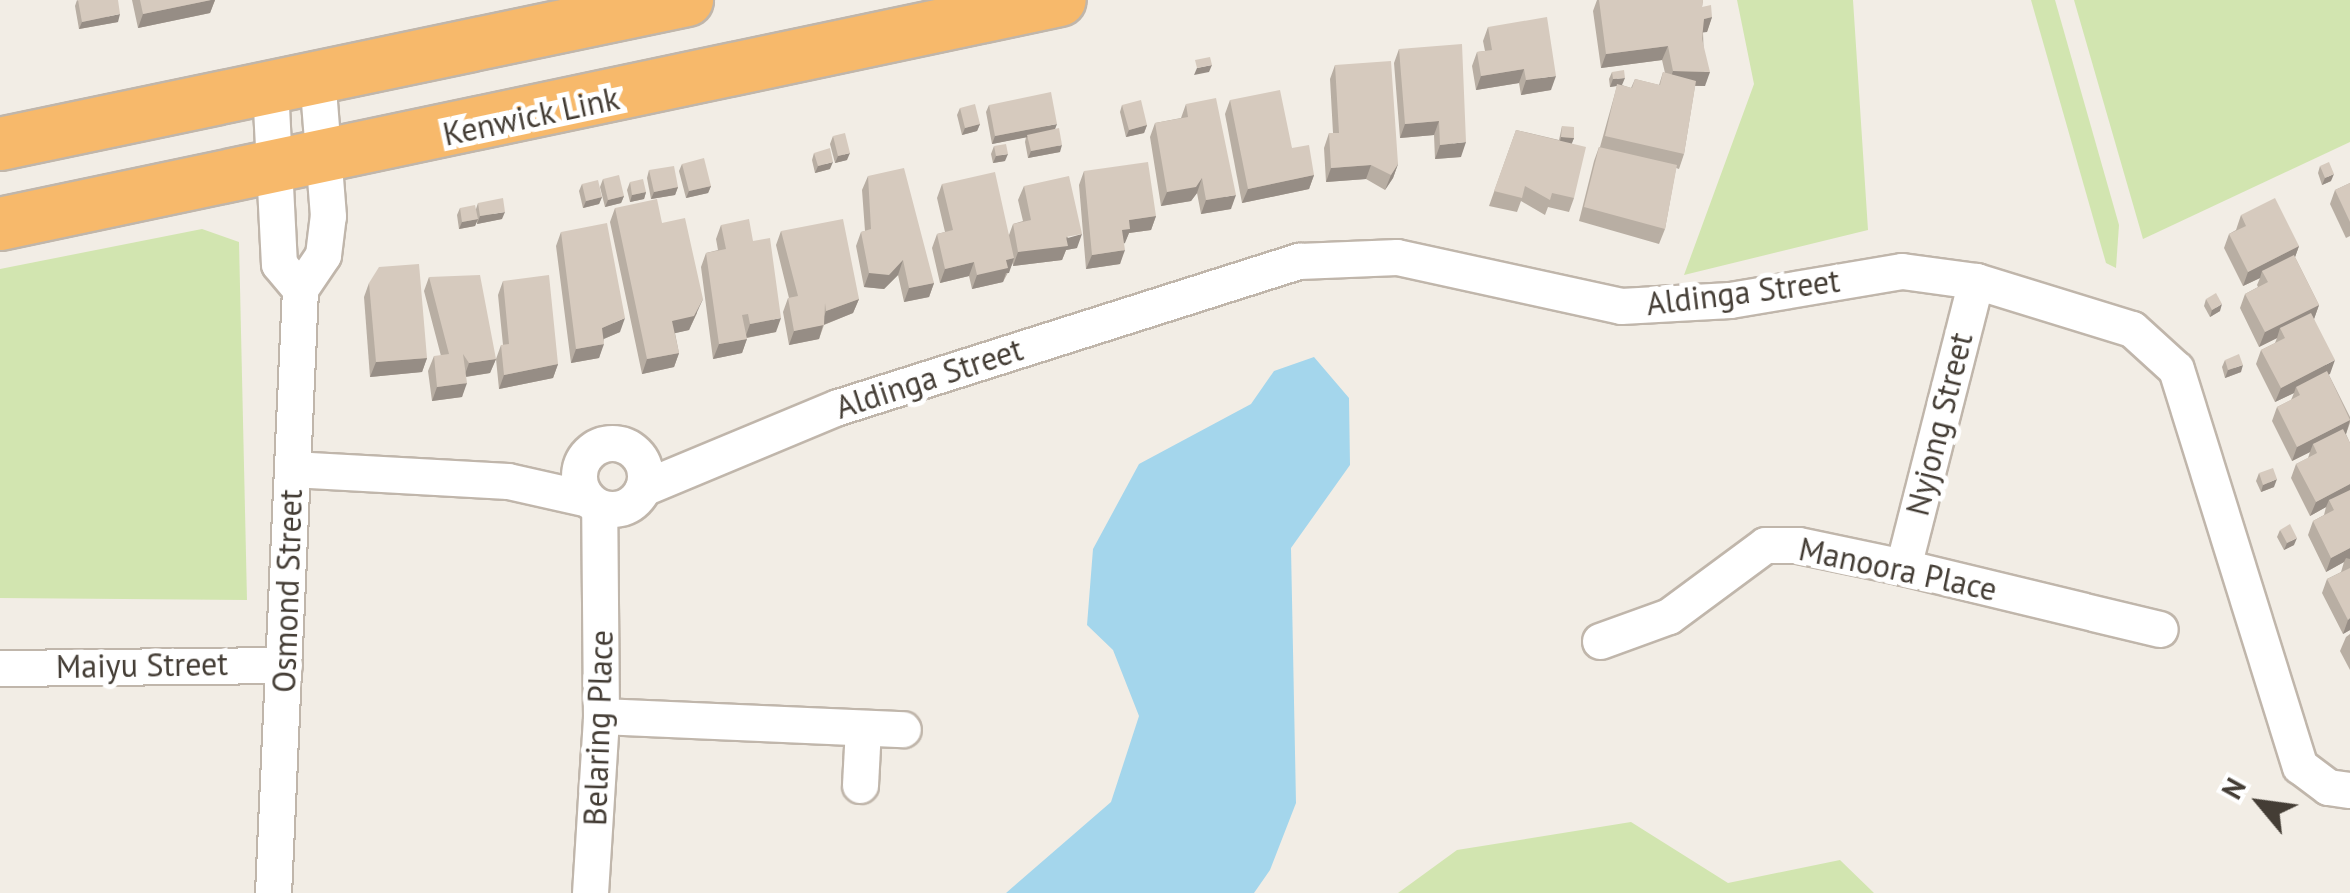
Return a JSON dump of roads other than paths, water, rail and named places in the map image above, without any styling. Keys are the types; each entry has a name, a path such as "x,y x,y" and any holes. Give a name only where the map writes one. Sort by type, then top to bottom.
{"highway":[{"path":"0,144 687,0"},
{"name":"Kenwick Link","path":"0,224 1060,0"}],"street":[{"name":"Osmond Street","path":"274,893 300,289 323,255 326,158 294,82"},
{"path":"294,82 274,168 278,264 300,289"},
{"name":"Aldinga Street","path":"292,468 613,487 695,466 838,406 1299,260 1398,257 1621,306 1730,300 1902,271 1976,281 2132,330 2176,369 2290,742 2300,766 2339,788"},
{"name":"Nyjong Street","path":"1903,567 1976,281"},
{"name":"Belaring Place","path":"590,893 601,716 604,563 613,487"},
{"name":"Manoora Place","path":"1600,641 1669,616 1764,546 1798,545 2160,629"},
{"name":"Maiyu Street","path":"0,668 284,665"},
{"path":"601,716 904,729"},
{"path":"860,784 864,728"}],"water":[{"path":"1314,357 1349,398 1350,465 1291,548 1296,803 1270,870 1254,893 1006,893 1111,802 1139,716 1113,650 1087,625 1093,549 1139,464 1251,404 1274,371"}]}
